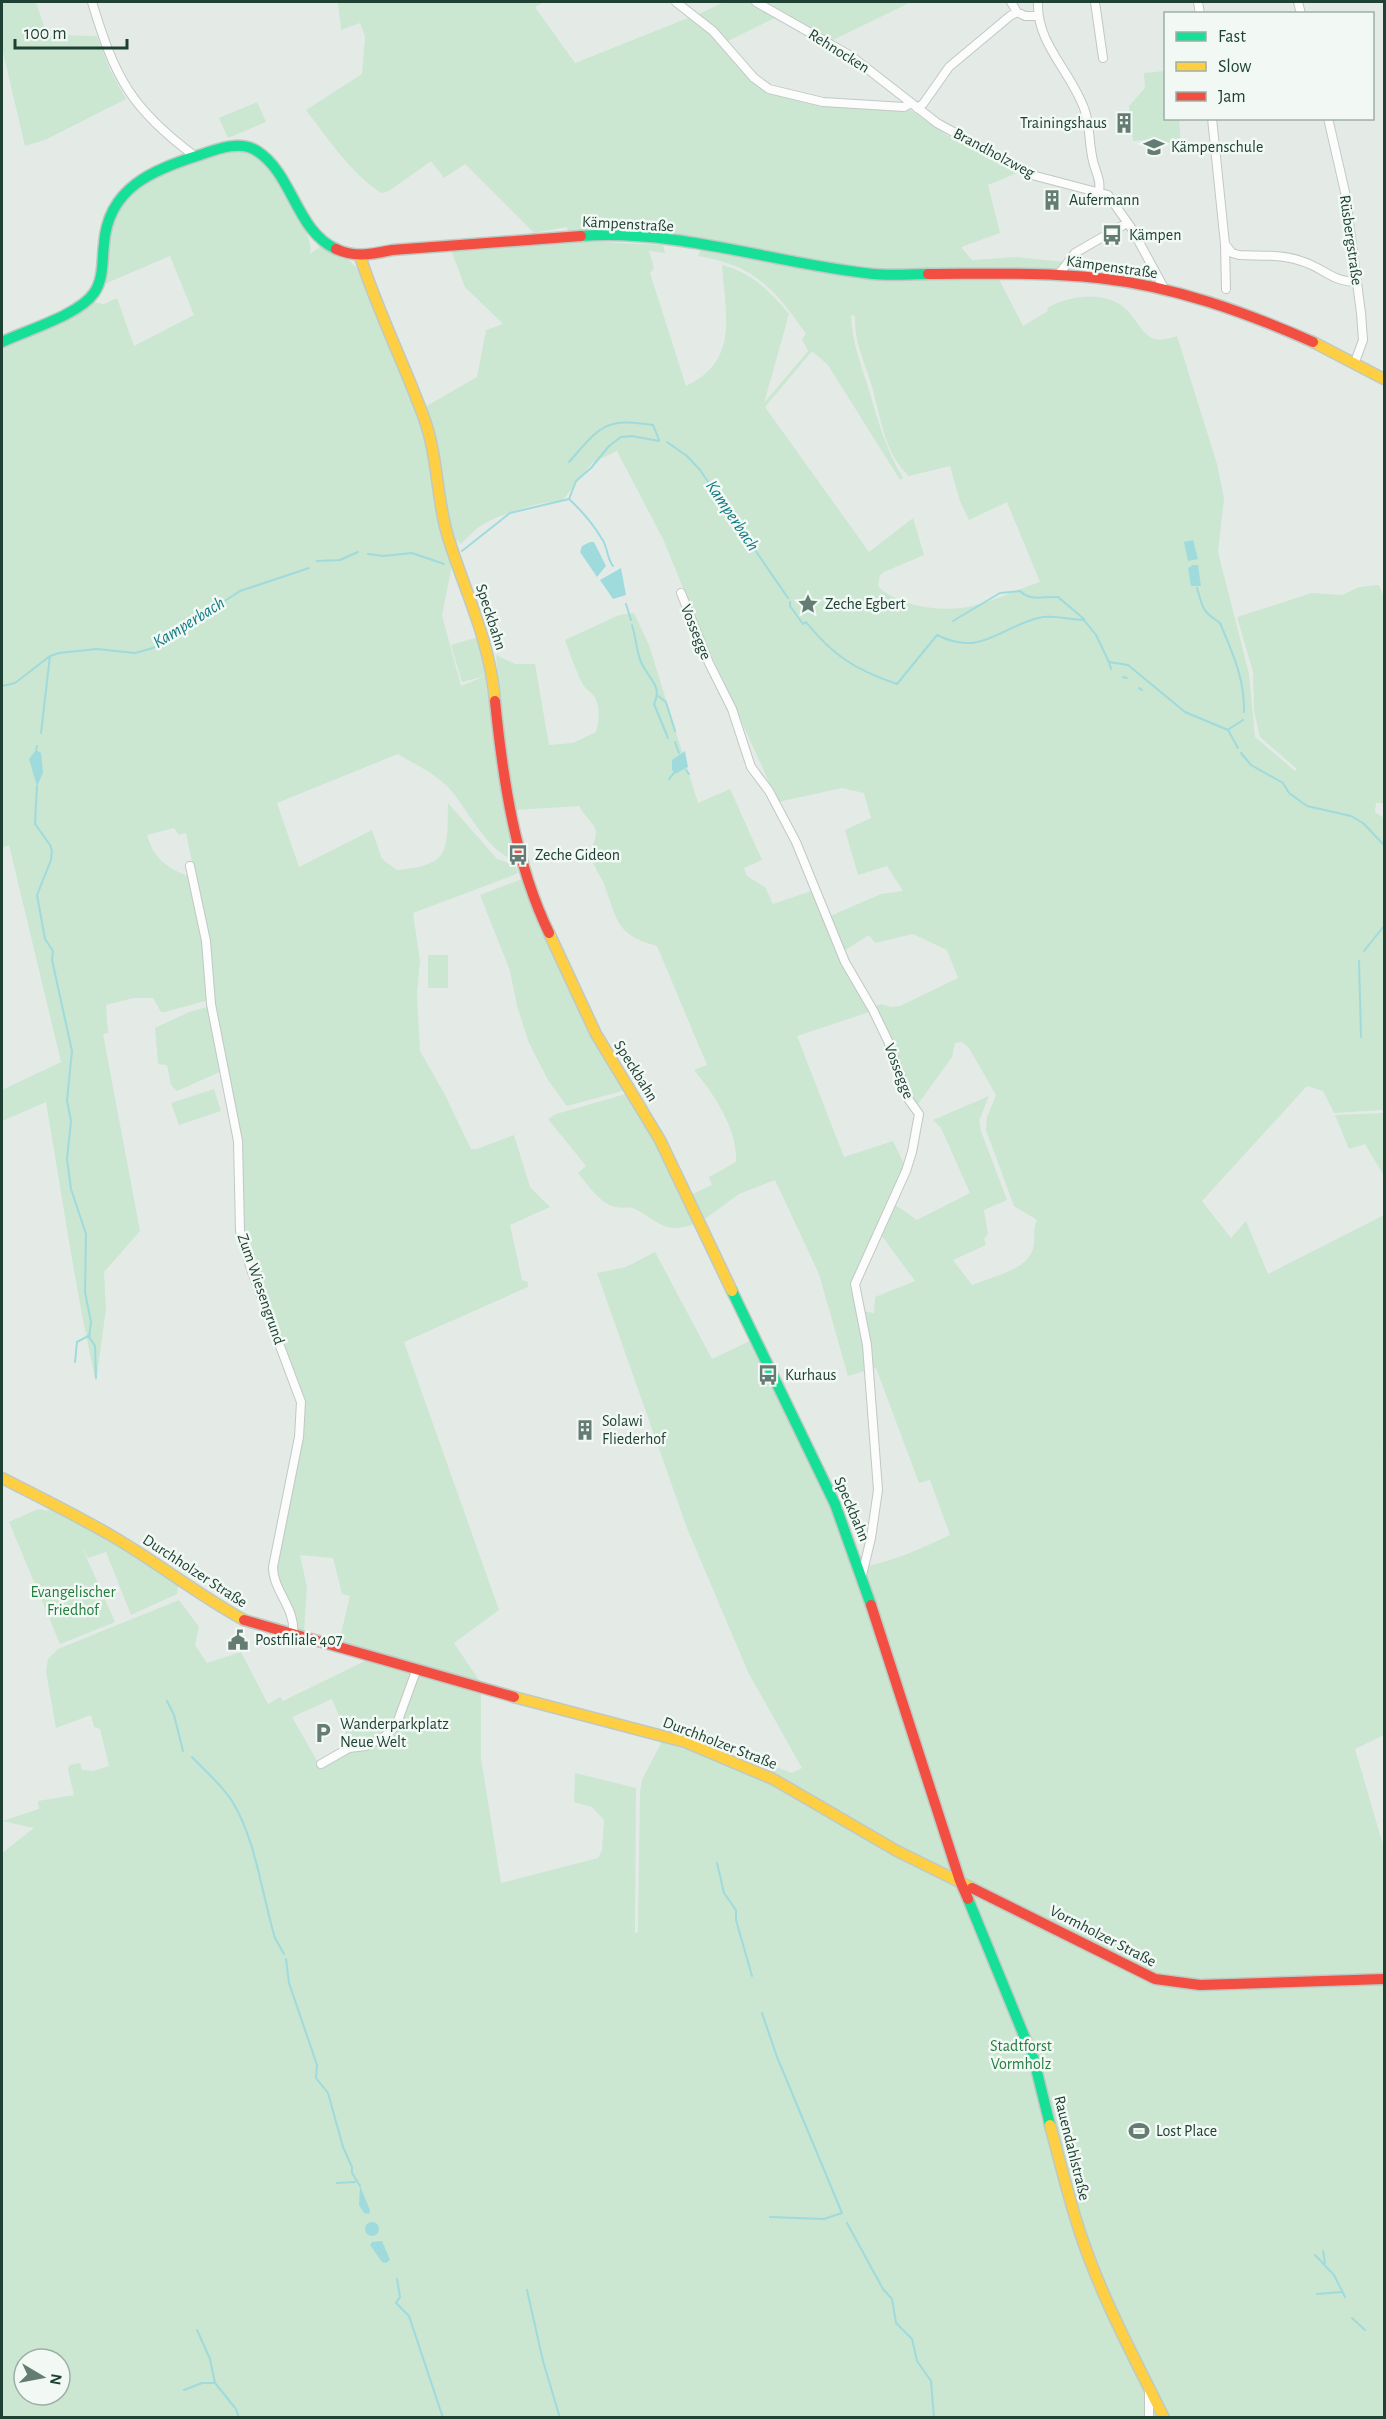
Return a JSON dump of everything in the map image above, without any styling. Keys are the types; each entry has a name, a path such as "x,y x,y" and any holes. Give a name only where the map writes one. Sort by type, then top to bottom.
{"street":[{"path":"92,2 114,62 133,101 152,122 196,157"},
{"path":"676,2 713,31 754,78 769,89 823,102 904,107 923,104 949,67 1017,12"},
{"name":"Rehnocken","path":"756,2 851,56 914,105"},
{"path":"1011,2 1017,12 1025,16 1038,16"},
{"path":"1038,2 1038,16 1051,49 1085,111 1093,160 1101,183 1099,192"},
{"path":"1095,2 1103,58"},
{"name":"Brandholzweg","path":"914,105 937,123 1032,175 1099,192 1113,199 1165,290"},
{"path":"1212,120 1225,244 1226,289"},
{"name":"Rüsbergstraße","path":"1328,120 1345,192 1357,282 1363,340 1355,362"},
{"name":"Kämpenstraße","path":"2,342 90,298 98,283 109,216 122,194 139,180 225,147 246,145 266,160 322,241 345,254 360,256 392,250 593,235 695,243 874,274 1059,274 1120,281 1165,290 1257,317 1355,362 1384,379"},
{"path":"1059,274 1075,253 1127,223"},
{"path":"1225,244 1232,253 1298,260 1318,267 1331,278 1357,282"},
{"name":"Speckbahn","path":"360,256 374,300 424,418 434,451 449,541 482,628 493,676 501,758 522,863 536,903 596,1034 640,1105 712,1248 835,1504 960,1881"},
{"name":"Vossegge","path":"681,594 708,663 732,709 751,768 769,791 796,842 845,962 888,1041 909,1100 919,1114 906,1171 855,1284 867,1346 878,1490 871,1538 861,1578"},
{"name":"Zum Wiesengrund","path":"190,866 206,941 211,1004 238,1141 240,1231 251,1269 301,1402 299,1437 273,1567 275,1580 289,1605 294,1624 293,1634"},
{"name":"Durchholzer Straße","path":"2,1478 112,1536 236,1617 267,1629 293,1634 416,1671 685,1742 773,1779 897,1851 960,1881"},
{"path":"321,1764 350,1748 366,1746 384,1737 396,1726 416,1671"},
{"name":"Vormholzer Straße","path":"960,1881 1131,1968 1172,1983 1200,1985 1384,1979"},
{"name":"Rauendahlstraße","path":"960,1881 981,1926 1034,2060 1072,2210 1084,2245 1100,2286 1164,2418"},
{"path":"1148,2385 1149,2418"}],"green space":[{"path":"2,2 36,2 47,35 97,36 110,70 126,99 45,140 25,146 2,48"},
{"path":"338,2 544,2 535,7 575,63 693,16 748,75 791,98 909,109 948,136 957,136 1022,171 988,185 1000,233 961,247 972,260 1016,257 1065,262 1057,271 869,271 710,244 671,235 636,231 569,231 566,227 534,233 465,164 444,178 431,161 389,191 381,193 359,175 306,110 362,74 365,37 360,23 341,30"},
{"path":"724,2 752,2 777,17 726,42 697,15"},
{"path":"760,2 911,2 831,41"},
{"path":"1164,71 1164,120 1179,120 1181,143 1160,145 1156,139 1133,141 1129,106 1145,88 1144,73"},
{"path":"257,102 266,122 228,138 219,118"},
{"name":"Stadtforst Vormholz","path":"239,149 262,160 278,180 302,221 310,245 310,254 321,246 346,258 357,268 416,412 477,377 486,330 503,324 465,287 451,250 580,241 663,245 665,253 649,251 654,268 650,273 686,386 703,376 715,363 722,350 726,318 722,265 733,268 767,290 789,314 764,403 808,351 802,339 806,334 784,304 761,282 734,266 698,256 701,249 872,278 999,279 1023,326 1048,311 1047,308 1079,297 1101,297 1121,305 1141,329 1153,339 1160,340 1177,336 1217,464 1224,498 1218,552 1249,674 1255,737 1295,771 1297,769 1260,737 1254,711 1253,672 1237,617 1312,593 1342,595 1359,587 1379,585 1384,597 1384,803 1376,803 1375,812 1384,818 1384,1110 1334,1113 1323,1091 1307,1086 1202,1201 1231,1238 1246,1221 1268,1274 1384,1215 1384,1444 1382,1446 1384,1449 1384,1735 1355,1749 1384,1848 1384,2417 2,2417 2,1853 34,1828 2,1821 39,1809 38,1801 74,1795 68,1770 69,1765 80,1763 82,1770 93,1771 109,1766 100,1729 94,1727 91,1715 56,1728 46,1672 48,1659 58,1649 179,1600 199,1627 195,1645 207,1663 241,1652 268,1704 280,1697 283,1701 369,1659 339,1642 350,1596 342,1594 333,1558 300,1555 307,1587 304,1632 299,1632 275,1573 303,1402 279,1331 244,1241 243,1167 212,1003 208,939 186,833 179,835 174,828 147,835 153,850 162,862 190,877 208,960 209,1000 165,1012 161,1012 153,998 133,998 106,1005 108,1033 103,1034 140,1231 104,1272 106,1309 96,1382 75,1277 46,1102 2,1121 2,1090 61,1062 9,845 2,848 2,346 91,302 104,304 117,298 134,346 194,315 170,256 100,286 109,228 125,195 143,182 225,151","holes":["851,315 855,316 857,341 888,444 900,467 909,476 950,466 960,501 969,520 1007,502 1040,582 980,604 951,609 905,602 885,593 878,586 880,575 884,572 924,555 913,518 869,552 765,407 812,351 828,365 900,480 903,478 891,456 879,422 857,352","617,451 663,539 702,634 778,802 842,788 864,793 871,818 845,830 858,875 887,866 903,891 881,894 830,916 844,951 869,935 875,943 913,934 947,950 958,978 900,1006 891,1007 881,1004 874,1007 912,1101 918,1104 952,1057 955,1043 962,1042 969,1048 996,1095 987,1117 986,1130 1014,1206 1037,1220 1033,1249 1023,1263 1007,1272 972,1285 953,1260 986,1245 984,1239 988,1234 984,1210 1007,1200 979,1121 989,1096 933,1120 941,1128 970,1193 917,1220 894,1204 879,1232 915,1281 875,1297 874,1313 862,1311 871,1369 876,1368 919,1483 930,1480 950,1535 915,1551 856,1568 828,1497 752,1340 712,1359 655,1252 626,1267 597,1273 687,1528 748,1672 802,1768 792,1773 776,1767 770,1771 767,1779 662,1741 642,1780 640,1792 638,1932 635,1933 636,1788 575,1773 574,1802 592,1807 604,1820 602,1850 598,1858 501,1883 481,1758 481,1683 454,1643 499,1610 404,1342 528,1287 528,1282 522,1280 510,1225 550,1207 530,1187 514,1135 477,1149 471,1149 444,1093 420,1051 417,994 420,961 413,913 518,873 516,865 497,859 448,803 446,844 437,859 428,864 397,870 382,859 372,830 299,867 277,803 398,754 444,783 492,845 509,858 517,857 489,674 478,637 451,645 462,682 485,676 461,686 442,615 457,540 461,544 482,525 510,513 543,503 562,501 592,463","332,1699 352,1748 320,1766 292,1717"]},
{"path":"634,613 649,645 698,803 730,789 762,860 744,868 747,876 765,887 773,904 814,890 872,1011 797,1036 844,1157 893,1141 905,1166 853,1280 868,1370 848,1376 819,1274 775,1180 739,1194 702,1221 690,1195 712,1185 709,1177 736,1162 733,1138 717,1101 694,1070 707,1065 657,946 625,931 616,917 591,855 596,835 594,826 579,806 515,810 504,754 496,655 515,664 535,664 549,745 573,743 596,732 598,708 596,699 581,681 565,640 619,615"},
{"path":"522,879 626,1090 567,1106 548,1080 529,1043 517,1006 510,971 480,895"},
{"path":"428,955 448,955 448,988 428,988"},
{"path":"207,1007 222,1071 177,1091 171,1085 167,1065 158,1064 155,1028 189,1012"},
{"path":"214,1089 221,1111 179,1125 171,1103"},
{"path":"629,1093 646,1121 696,1223 685,1227 669,1227 635,1209 616,1207 605,1202 578,1173 586,1166 548,1119 556,1114"},
{"path":"1384,1113 1384,1176 1365,1144 1349,1149 1335,1115"},
{"name":"Evangelischer Friedhof","path":"51,1506 172,1577 178,1586 177,1594 131,1615 106,1552 88,1558 81,1545 115,1622 60,1644 9,1522 38,1509 48,1511"}],"water":[{"path":"1193,540 1198,559 1188,561 1184,542"},
{"path":"594,542 606,566 597,577 580,552 582,546"},
{"path":"1198,565 1201,586 1191,586 1188,568"},
{"path":"621,568 626,595 613,599 600,580"},
{"path":"36,750 41,753 43,773 37,786 29,759"},
{"path":"685,751 688,767 675,774 672,770 672,760"},
{"path":"360,2186 370,2210 369,2214 364,2213 359,2205"},
{"path":"369,2222 375,2222 379,2229 375,2236 369,2236 365,2232 365,2226"},
{"path":"382,2241 390,2260 386,2263 382,2262 370,2245 372,2242"}],"waterway":[{"path":"569,462 596,433 613,424 624,422 653,425 659,440"},
{"name":"Kamperbach","path":"462,551 510,513 569,499 576,481 591,468 609,446 621,437 632,436 659,441"},
{"name":"Kamperbach","path":"667,442 687,456 700,470 788,598"},
{"path":"569,499 587,518 604,542 613,566"},
{"name":"Kamperbach","path":"317,561 340,560 358,552"},
{"name":"Kamperbach","path":"368,554 383,556 412,553 444,564"},
{"name":"Kamperbach","path":"2,686 15,683 50,656 59,653 97,649 135,653 153,648 240,591 309,568"},
{"path":"1197,588 1204,609 1220,623 1233,655 1240,677 1244,712"},
{"path":"953,621 1000,593 1020,591 1033,597 1058,597 1084,619"},
{"name":"Kamperbach","path":"790,602 790,606 803,624 806,622 836,653 857,667 897,684 937,635 952,641 978,642 1038,618 1084,620 1096,635 1109,662 1128,665 1185,712 1228,730 1238,748"},
{"path":"626,604 631,620"},
{"path":"632,625 641,662 656,687 654,704 668,738"},
{"path":"41,733 50,656"},
{"name":"Kamperbach","path":"1109,662 1111,669"},
{"path":"1123,677 1127,678"},
{"path":"658,696 666,702 675,731"},
{"path":"1229,729 1243,720"},
{"path":"675,742 679,753"},
{"path":"36,750 37,746"},
{"name":"Kamperbach","path":"1241,753 1251,765 1283,783 1289,793 1307,806 1351,816 1363,823 1384,845"},
{"path":"686,770 689,774"},
{"path":"669,779 674,773"},
{"path":"37,786 35,824 52,851 51,860 37,895 45,939 53,951 52,960 72,1051 67,1100 71,1121 67,1159 71,1189 86,1234 85,1292 91,1322 89,1337 95,1346 96,1378"},
{"path":"1364,951 1384,926"},
{"path":"1359,961 1361,1037"},
{"path":"75,1362 77,1342 90,1335"},
{"path":"167,1701 174,1715 183,1751"},
{"path":"192,1757 223,1789 240,1816 253,1850 275,1938 284,1954"},
{"path":"717,1863 724,1893 736,1910 736,1920 752,1976"},
{"path":"286,1959 289,1983 317,2065 316,2078 328,2093 343,2147 352,2167 352,2173 360,2186"},
{"path":"762,2013 777,2057 842,2213 824,2219 770,2217"},
{"path":"337,2183 355,2182"},
{"path":"847,2223 883,2289 892,2299 896,2323 912,2339 917,2361 931,2381 934,2418"},
{"path":"1323,2251 1325,2263"},
{"path":"1315,2255 1334,2275 1345,2297"},
{"path":"397,2279 400,2297 396,2303 409,2316 443,2418"},
{"path":"527,2290 543,2361 560,2418"},
{"path":"1317,2294 1341,2292"},
{"path":"1352,2318 1365,2330"},
{"path":"197,2330 210,2359 215,2383 236,2409 239,2418"},
{"path":"184,2390 202,2383 215,2383"}],"traffic: fast":[{"path":"2,342 65,315 87,301 94,293 101,275 107,225 123,195 136,184 165,167 221,148 243,146 257,151 269,161 279,173 312,229 323,241 336,249"},
{"path":"581,236 618,235 691,242 800,263 880,275 928,274"},
{"path":"732,1291 835,1504 871,1605"},
{"path":"968,1899 1034,2060 1050,2125"}],"traffic: slow":[{"path":"360,256 429,434 445,528 483,640 495,701"},
{"path":"1313,342 1384,379"},
{"path":"549,933 596,1034 660,1140 732,1291"},
{"path":"2,1478 112,1536 244,1620"},
{"path":"514,1697 685,1742 773,1779 897,1851 972,1888"},
{"path":"1050,2125 1074,2215 1092,2266 1121,2332 1164,2418"}],"traffic: jam":[{"path":"336,249 350,254 364,254 581,236"},
{"path":"928,274 1056,275 1126,282 1208,302 1261,320 1313,342"},
{"path":"495,701 512,820 527,878 549,933"},
{"path":"871,1605 960,1881 968,1899"},
{"path":"244,1620 514,1697"},
{"path":"972,1888 1155,1979 1200,1985 1384,1979"}],"place":[{"name":"Trainingshaus","path":"1124,123"},
{"name":"Kämpenschule","path":"1154,147"},
{"name":"Aufermann","path":"1052,200"},
{"name":"Kämpen","path":"1112,235"},
{"name":"Zeche Egbert","path":"808,604"},
{"name":"Zeche Gideon","path":"518,855"},
{"name":"Kurhaus","path":"768,1375"},
{"name":"Solawi Fliederhof","path":"585,1430"},
{"name":"Postfiliale 407","path":"238,1640"},
{"name":"Wanderparkplatz Neue Welt","path":"323,1733"},
{"name":"Lost Place","path":"1139,2131"}]}
